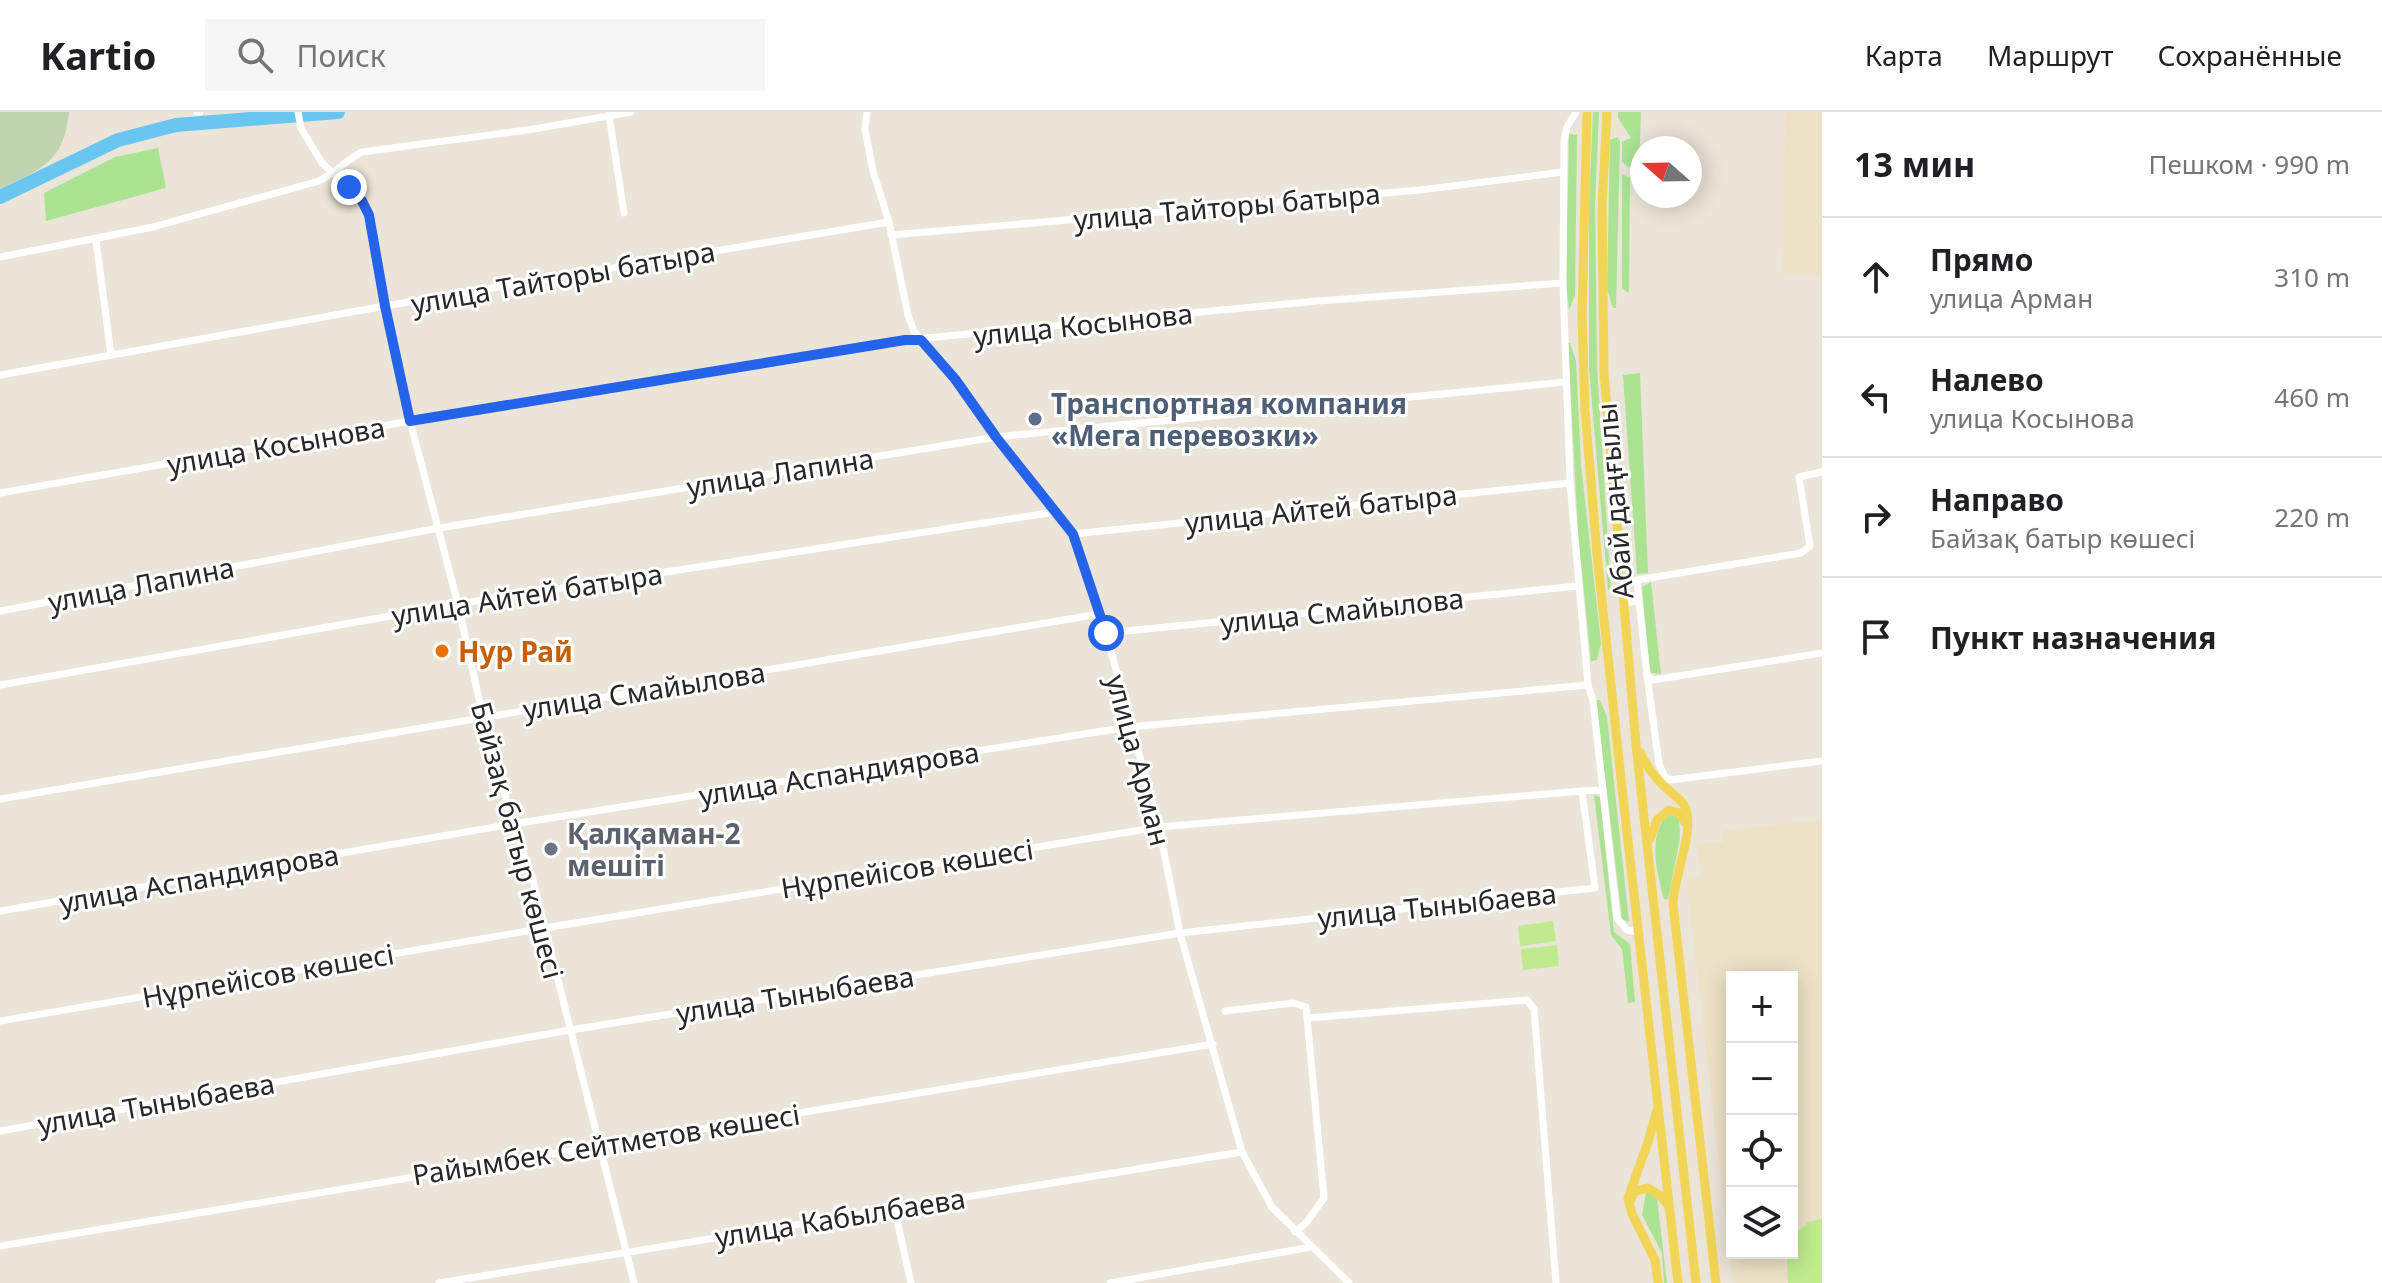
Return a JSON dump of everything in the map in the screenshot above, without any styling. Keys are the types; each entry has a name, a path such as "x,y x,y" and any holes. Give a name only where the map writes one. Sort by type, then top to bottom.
{"main road":[{"name":"Абай даңғылы","path":"1587,112 1582,317 1585,410 1597,554 1678,1283"},
{"name":"Абай даңғылы","path":"1607,112 1602,206 1604,373 1636,745 1696,1283"},
{"path":"1636,745 1652,773 1683,803 1688,821 1673,904 1716,1283"},
{"path":"1649,856 1653,826 1664,813 1669,810 1679,813 1687,829"},
{"path":"1658,1102 1648,1142 1630,1187 1629,1206 1650,1245 1658,1283"},
{"path":"1629,1206 1635,1191 1648,1188 1661,1196 1671,1210"}],"street":[{"name":"Байзақ батыр көшесі","path":"298,112 301,128 322,163 362,201 369,215 410,421 458,604 483,717 513,824 532,876 634,1283"},
{"path":"0,257 153,227 319,181 362,152 534,129 631,112"},
{"name":"улица Арман","path":"867,112 865,130 873,171 889,222 908,315 921,340 955,379 996,437 1073,534 1106,633 1129,727 1159,827 1180,933 1242,1152 1272,1207 1349,1283"},
{"path":"1576,112 1564,133 1558,284 1570,483 1588,685 1593,701 1617,918 1627,930 1638,932"},
{"path":"609,115 624,213"},
{"name":"улица Тайторы батыра","path":"891,235 1420,190 1563,172"},
{"name":"улица Тайторы батыра","path":"0,375 385,306 889,222"},
{"path":"96,240 111,355"},
{"name":"улица Косынова","path":"0,493 410,421 905,340 1318,301 1558,284"},
{"name":"улица Лапина","path":"0,611 439,528 996,437 1566,382"},
{"path":"1822,472 1799,477 1810,546 1801,553 1637,580 1659,764 1665,777 1670,780 1822,761"},
{"name":"улица Айтей батыра","path":"1073,534 1570,483"},
{"name":"улица Айтей батыра","path":"0,685 458,604 1055,512"},
{"name":"улица Смайылова","path":"1106,633 1578,586"},
{"path":"1623,603 1639,601"},
{"name":"улица Смайылова","path":"0,799 1099,614"},
{"path":"1647,675 1655,679 1822,653"},
{"name":"улица Аспандиярова","path":"0,911 513,824 1129,727 1588,685"},
{"name":"Нұрпейісов көшесі","path":"0,1021 1159,827 1602,790"},
{"name":"улица Тыныбаева","path":"0,1131 570,1030 1180,933 1595,888 1582,791"},
{"path":"1308,1018 1527,1000 1534,1009 1556,1283"},
{"path":"1225,1011 1300,1004 1306,1007 1324,1198 1306,1223 1295,1232"},
{"name":"Райымбек Сейтметов көшесі","path":"0,1246 1213,1044"},
{"name":"улица Кабылбаева","path":"439,1283 1242,1152"},
{"path":"894,1207 911,1283"},
{"path":"1110,1283 1311,1247"}],"shaded area":[{"path":"1785,112 1822,112 1822,276 1783,275"},
{"path":"1822,820 1822,1283 1733,1283 1730,1259 1798,1259 1798,971 1726,971 1726,1223 1686,877 1702,875 1695,844 1723,842 1723,830"}],"green space":[{"path":"0,112 69,112 62,143 56,154 39,169 0,189"},
{"path":"1593,112 1599,112 1595,205 1597,367 1611,591 1608,590 1589,368 1589,204"},
{"path":"1618,112 1641,112 1640,136 1630,136 1618,118"},
{"path":"1569,134 1577,135 1575,295 1569,310 1566,284"},
{"path":"1617,137 1620,141 1616,308 1613,308 1607,289 1610,140"},
{"path":"1630,138 1630,168 1622,162 1622,142"},
{"path":"158,148 166,188 46,221 44,193 115,157"},
{"path":"1622,174 1630,178 1629,293 1622,288"},
{"path":"1568,343 1576,361 1581,465 1601,643 1597,660 1591,661 1578,533"},
{"path":"1640,373 1648,573 1637,574 1623,375"},
{"path":"1651,582 1661,674 1651,673 1649,665 1642,587"},
{"path":"1596,700 1600,700 1607,717 1629,922 1622,919"},
{"path":"1594,795 1600,797 1614,932 1630,944 1635,1002 1628,1003 1622,949 1611,935"},
{"path":"1668,815 1679,816 1680,838 1668,899 1664,899 1657,867 1656,843 1658,832"},
{"path":"1553,921 1556,941 1520,946 1518,926"},
{"path":"1557,945 1559,966 1523,970 1521,949"},
{"path":"1650,1192 1657,1198 1667,1283 1664,1283 1662,1253 1642,1215 1646,1193"},
{"path":"1822,1219 1822,1283 1788,1283 1787,1259 1798,1259 1798,1232 1808,1222"}],"waterway":[{"path":"0,197 118,140 176,125 338,112"}],"place":[{"name":"Транспортная компания «Мега перевозки»","path":"1035,419"},
{"name":"Нур Рай","path":"442,651"},
{"name":"Қалқаман-2 мешіті","path":"551,849"}],"route":[{"path":"349,187 362,201 369,215 410,421 905,340 921,340 955,379 996,437 1073,534 1106,633"}]}
